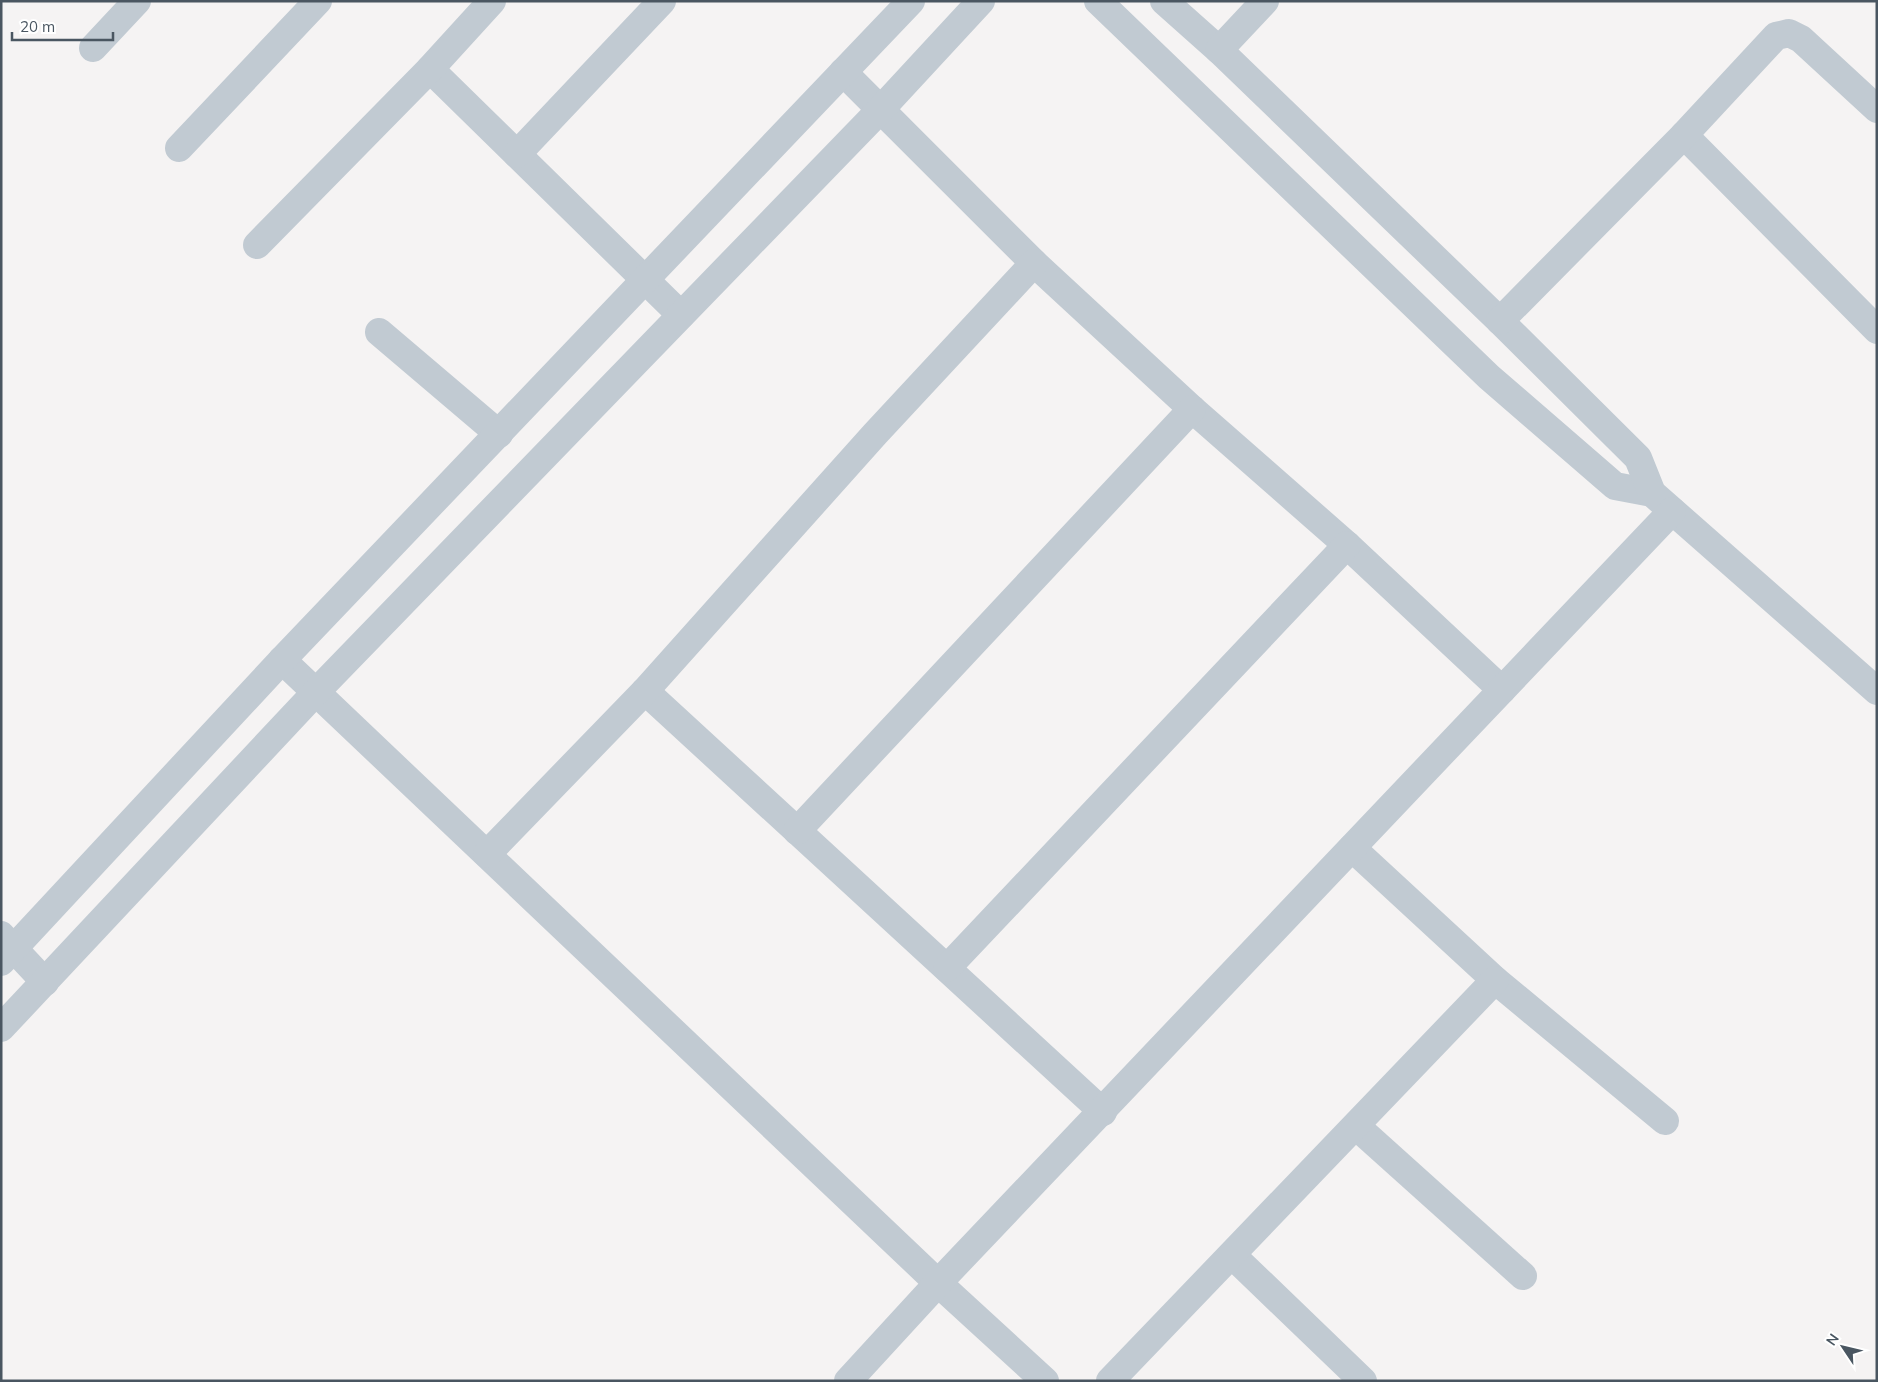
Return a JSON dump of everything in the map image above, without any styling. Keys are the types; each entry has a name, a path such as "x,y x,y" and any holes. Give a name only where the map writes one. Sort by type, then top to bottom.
{"street":[{"path":"93,48 137,1"},
{"path":"179,148 318,1"},
{"path":"517,154 662,1"},
{"path":"44,982 6,948 911,1"},
{"path":"1,1028 315,693 882,108 981,1"},
{"path":"1098,1 1489,377 1615,486 1652,493"},
{"path":"1164,1 1219,50 1500,321 1638,458 1652,493 1877,691"},
{"path":"1219,50 1265,1"},
{"path":"257,245 430,69 483,4"},
{"path":"1500,321 1684,135 1776,36 1789,33 1801,38 1877,109"},
{"path":"430,69 681,315"},
{"path":"843,72 882,108 1034,263 1192,409 1347,545 1502,690"},
{"path":"1684,135 1877,330"},
{"path":"487,854 645,691 875,434 1034,263"},
{"path":"379,332 499,434"},
{"path":"797,831 1192,409"},
{"path":"848,1381 938,1283 1103,1112 1672,511"},
{"path":"947,968 1347,545"},
{"path":"282,660 938,1283 1045,1381"},
{"path":"645,691 1103,1112"},
{"path":"1352,848 1495,980 1665,1121"},
{"path":"1110,1381 1495,980"},
{"path":"1356,1126 1524,1276"},
{"path":"1232,1255 1363,1381"}]}
